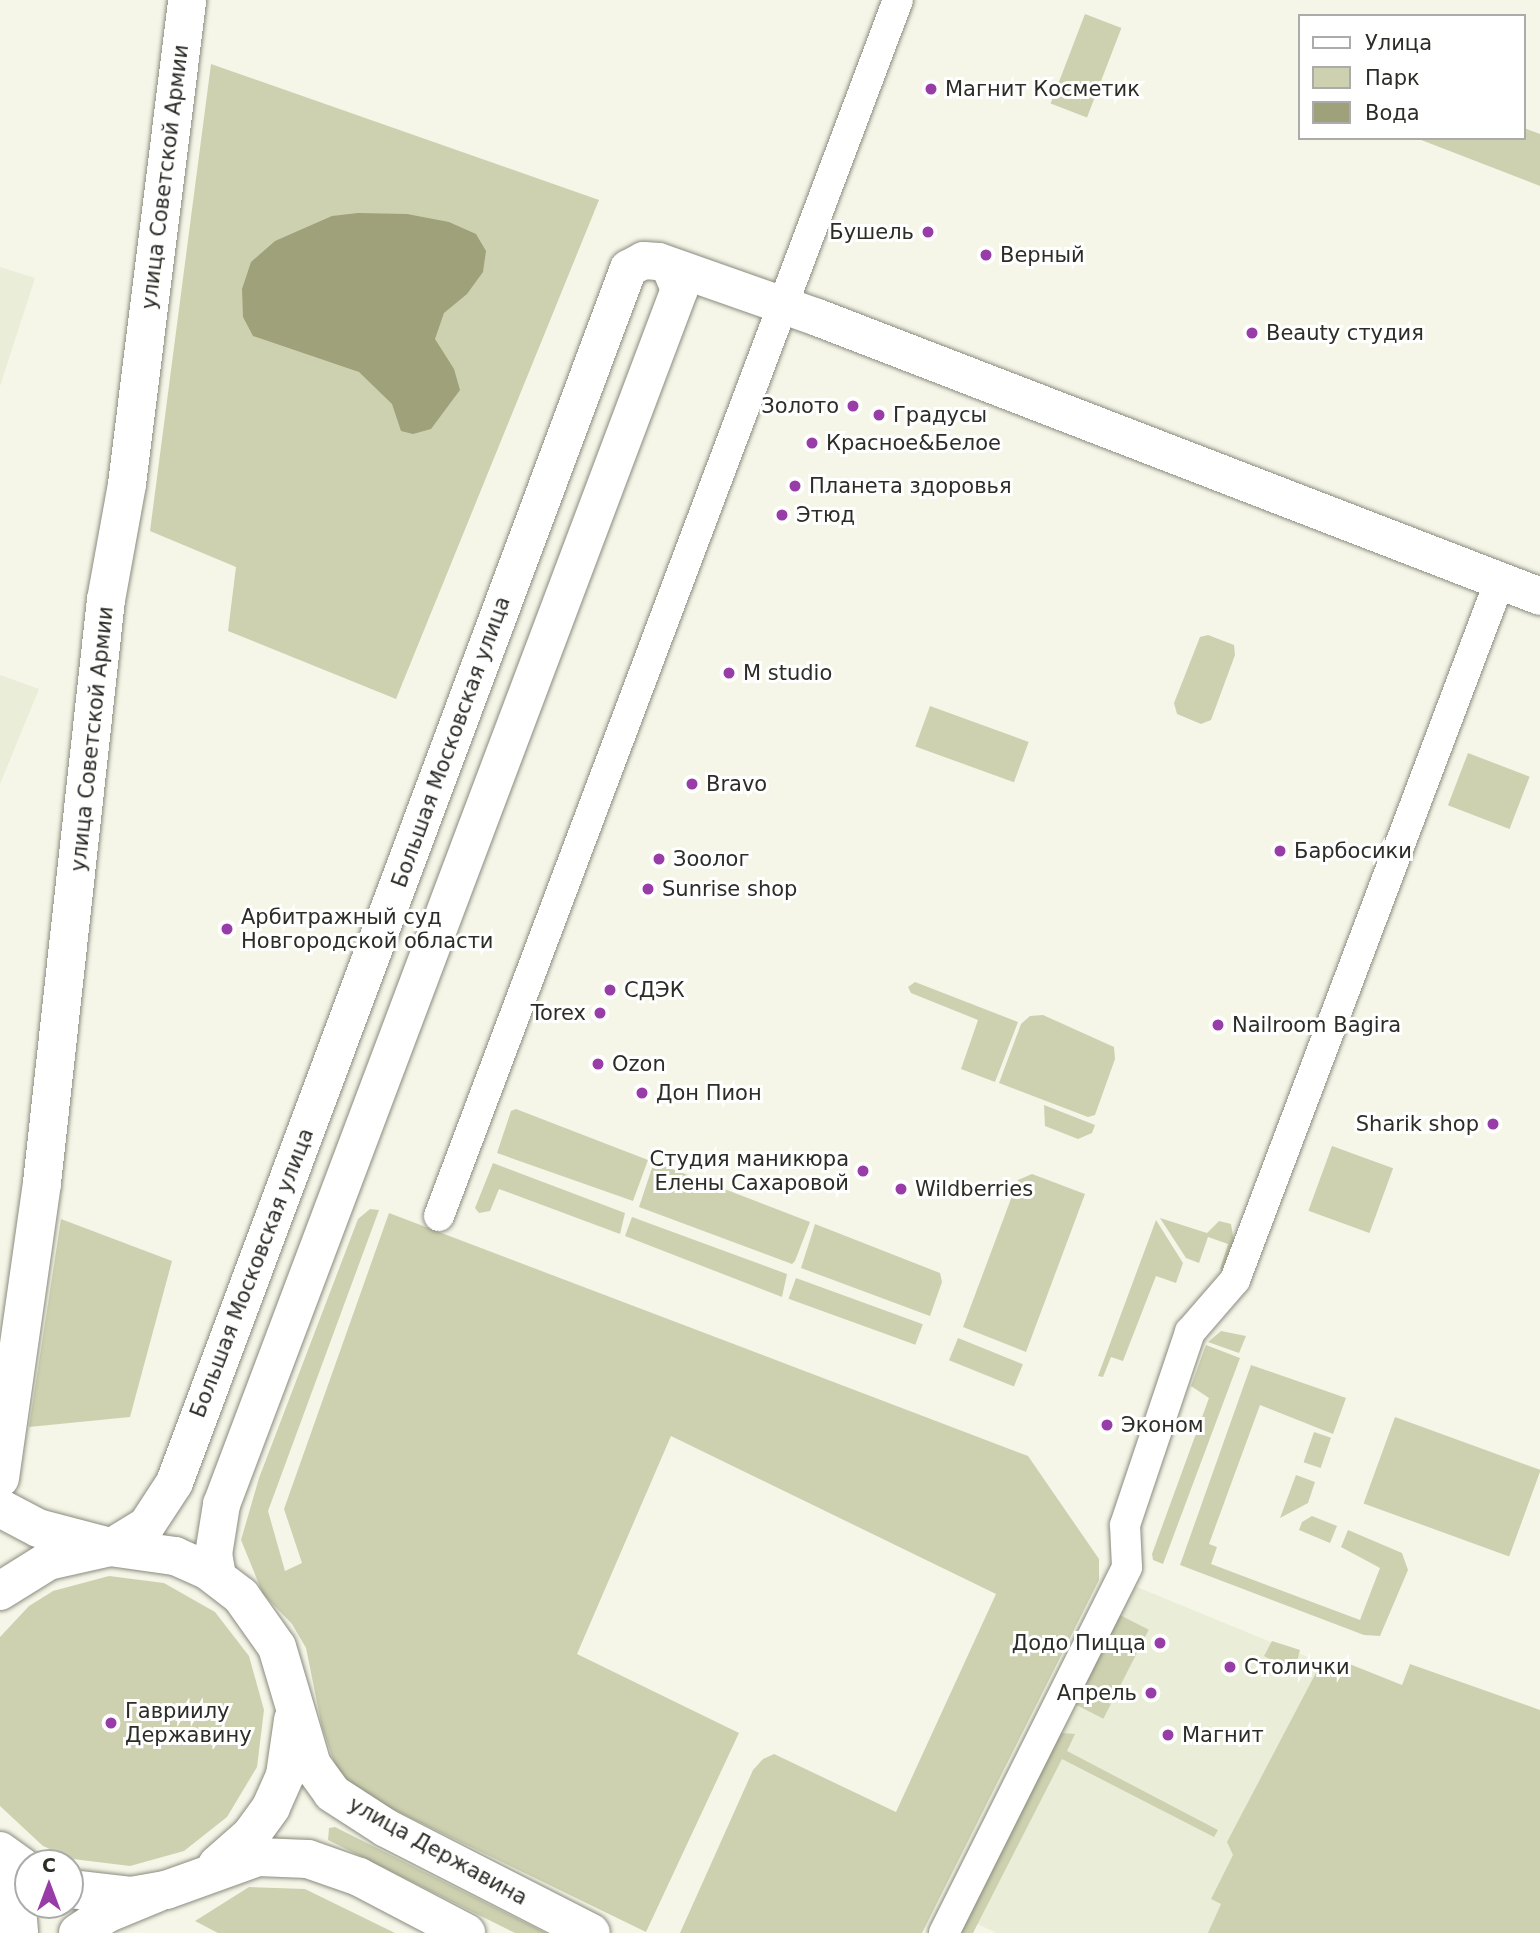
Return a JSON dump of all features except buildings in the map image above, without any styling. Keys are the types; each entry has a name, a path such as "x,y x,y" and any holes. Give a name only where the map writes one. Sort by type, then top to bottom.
{"main road":[{"name":"улица Советской Армии","path":"0,1478 42,1183 107,600 127,484 187,0"},
{"path":"0,1508 38,1528 110,1547"},
{"name":"улица Державина","path":"0,1591 48,1561 110,1547 175,1556 217,1576 241,1596 272,1638 288,1676 293,1707 312,1765 332,1793 386,1828 591,1933"},
{"name":"улица Державина","path":"181,1884 234,1851 271,1807 290,1753 293,1707"},
{"path":"0,1857 16,1897 19,1933"},
{"name":"улица Державина","path":"84,1891 131,1896 181,1884 258,1857 308,1858 359,1877 466,1933"},
{"path":"78,1933 106,1914 181,1884"}],"street":[{"path":"439,1216 898,0"},
{"name":"Большая Московская улица","path":"110,1547 146,1525 174,1482 628,268 643,260 674,277"},
{"path":"217,1576 213,1555 221,1504 674,277 781,306 1499,583 1540,596"},
{"path":"944,1933 1127,1567 1125,1525 1191,1332 1235,1280 1499,583"}],"shaded area":[{"path":"0,267 35,278 0,386"},
{"path":"0,675 39,689 0,784"},
{"path":"1132,1585 1349,1674 1219,1933 997,1933 962,1917"}],"green space":[{"path":"1085,14 1121,28 1087,118 1051,104"},
{"path":"211,64 599,200 396,699 228,631 236,567 150,531"},
{"path":"1526,129 1540,134 1540,186 1421,140 1526,140"},
{"path":"1208,635 1234,645 1235,655 1211,720 1201,724 1177,714 1174,703 1200,637"},
{"path":"930,706 1029,742 1014,782 915,746"},
{"path":"1468,753 1530,777 1510,829 1448,805"},
{"path":"915,982 1018,1022 995,1082 961,1069 978,1020 911,993 908,987"},
{"path":"1043,1015 1114,1047 1115,1059 1095,1115 1088,1117 999,1083 1021,1024 1030,1016"},
{"path":"1044,1105 1095,1125 1092,1133 1078,1139 1045,1126"},
{"path":"516,1109 648,1160 633,1201 497,1153 511,1111"},
{"path":"1332,1146 1393,1168 1369,1233 1308,1211"},
{"path":"654,1162 810,1222 795,1261 792,1264 639,1207"},
{"path":"493,1163 625,1213 620,1234 499,1189 490,1211 479,1213 475,1208"},
{"path":"1032,1174 1085,1194 1026,1352 963,1327 1018,1180"},
{"path":"370,1209 379,1210 268,1511 285,1571 302,1563 284,1509 389,1213 1028,1456 1099,1559 1099,1580 922,1933 680,1933 753,1770 763,1759 774,1754 896,1812 996,1594 671,1436 577,1654 739,1733 646,1932 351,1789 334,1762 322,1727 306,1648 292,1624 263,1594 241,1540 259,1478 358,1219"},
{"path":"632,1217 787,1274 782,1297 625,1236"},
{"path":"1160,1218 1207,1233 1219,1221 1231,1224 1235,1247 1227,1271 1220,1269 1228,1244 1208,1237 1199,1263 1186,1258"},
{"path":"61,1219 172,1261 130,1417 29,1427"},
{"path":"1156,1220 1183,1263 1176,1283 1156,1276 1123,1361 1111,1357 1103,1377 1098,1376"},
{"path":"815,1224 940,1273 942,1282 930,1316 801,1268"},
{"path":"796,1278 923,1324 915,1345 788,1299"},
{"path":"1221,1331 1246,1336 1239,1353 1208,1342"},
{"path":"958,1338 1023,1364 1014,1386 949,1360"},
{"path":"1206,1345 1240,1358 1163,1564 1153,1560 1152,1554 1209,1398 1191,1386"},
{"path":"1251,1365 1346,1398 1333,1434 1260,1405 1209,1544 1217,1547 1211,1564 1360,1620 1380,1568 1341,1547 1348,1530 1402,1553 1408,1570 1380,1636 1364,1635 1180,1565"},
{"path":"1395,1417 1540,1470 1509,1556 1364,1503"},
{"path":"1314,1432 1331,1438 1321,1468 1304,1462"},
{"path":"1296,1475 1315,1482 1308,1503 1280,1518"},
{"path":"1312,1516 1337,1526 1330,1543 1299,1530 1302,1522"},
{"path":"109,1576 164,1583 215,1612 249,1656 264,1710 257,1767 227,1817 184,1851 130,1866 84,1860 84,1849 50,1849 43,1846 0,1806 0,1637 29,1606 53,1591"},
{"path":"1114,1612 1149,1630 1103,1719 1069,1701"},
{"path":"1272,1641 1300,1650 1294,1673 1264,1656"},
{"path":"1337,1659 1402,1685 1410,1664 1540,1710 1540,1933 1208,1933 1221,1904 1211,1899 1233,1855 1227,1842 1319,1667"},
{"path":"1062,1733 1075,1734 1067,1751 1218,1830 1214,1837 1062,1759 973,1933 955,1933 1055,1737"},
{"path":"335,1827 546,1933 515,1933 328,1840 329,1828"},
{"path":"249,1887 305,1889 395,1933 218,1933 195,1921"}],"water":[{"path":"358,213 407,214 449,222 476,234 486,251 483,272 467,294 444,313 435,339 454,369 460,390 431,429 413,434 401,431 392,404 359,372 253,336 243,317 242,289 251,262 275,241 332,216"}],"place":[{"name":"Магнит Косметик","path":"931,89"},
{"name":"Бушель","path":"928,232"},
{"name":"Верный","path":"986,255"},
{"name":"Beauty студия","path":"1252,333"},
{"name":"Золото","path":"853,406"},
{"name":"Градусы","path":"879,415"},
{"name":"Красное&Белое","path":"812,443"},
{"name":"Планета здоровья","path":"795,486"},
{"name":"Этюд","path":"782,515"},
{"name":"M studio","path":"729,673"},
{"name":"Bravo","path":"692,784"},
{"name":"Барбосики","path":"1280,851"},
{"name":"Зоолог","path":"659,859"},
{"name":"Sunrise shop","path":"648,889"},
{"name":"Арбитражный суд Новгородской области","path":"227,929"},
{"name":"СДЭК","path":"610,990"},
{"name":"Torex","path":"600,1013"},
{"name":"Nailroom Bagira","path":"1218,1025"},
{"name":"Ozon","path":"598,1064"},
{"name":"Дон Пион","path":"642,1093"},
{"name":"Sharik shop","path":"1493,1124"},
{"name":"Студия маникюра Елены Сахаровой","path":"863,1171"},
{"name":"Wildberries","path":"901,1189"},
{"name":"Эконом","path":"1107,1425"},
{"name":"Додо Пицца","path":"1160,1643"},
{"name":"Столички","path":"1230,1667"},
{"name":"Апрель","path":"1151,1693"},
{"name":"Гавриилу Державину","path":"111,1723"},
{"name":"Магнит","path":"1168,1735"}]}
